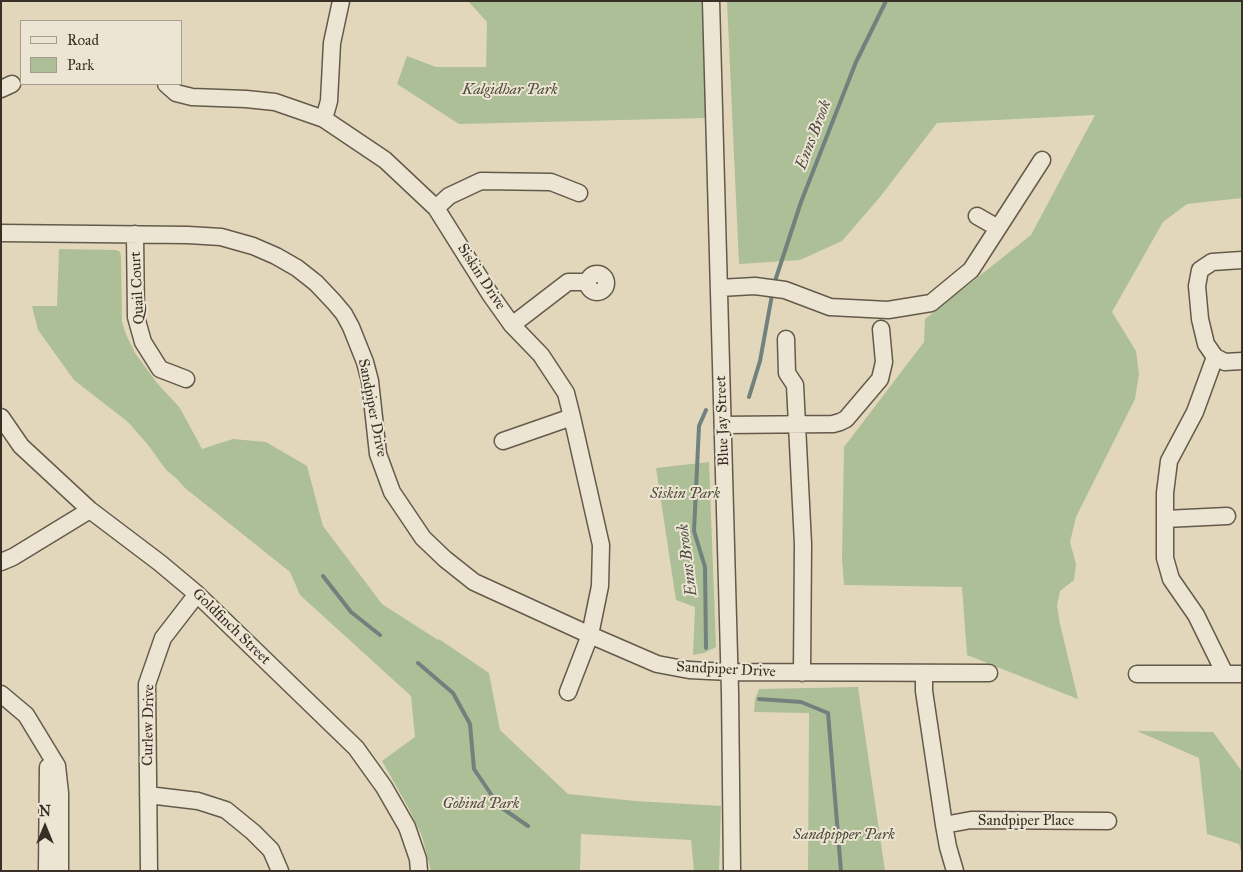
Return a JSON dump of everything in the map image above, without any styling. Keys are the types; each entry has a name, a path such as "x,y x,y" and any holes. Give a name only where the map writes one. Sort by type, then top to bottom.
{"street":[{"path":"324,119 329,101 332,43 341,1"},
{"name":"Blue Jay Street","path":"711,1 730,672 732,871"},
{"name":"Siskin Drive","path":"173,87 192,97 275,102 324,119 385,160 436,208 490,294 512,325 541,355 566,393 601,545 600,586 590,635 568,692"},
{"path":"720,288 756,286 785,290 830,307 888,310 931,303 971,270 1042,160"},
{"path":"436,208 449,196 481,181 551,182 579,194"},
{"path":"978,216 998,228"},
{"name":"Sandpiper Drive","path":"1,233 221,236 276,256 297,268 316,283 344,314 366,362 370,381 378,454 392,492 423,538 445,560 474,582 590,635 658,664 689,670 730,672 989,673"},
{"name":"Quail Court","path":"135,234 136,317 143,342 160,369 186,379"},
{"path":"1242,260 1212,262 1200,270 1197,286 1200,320 1206,344 1215,357 1225,362 1242,361"},
{"path":"512,325 568,282 588,282"},
{"path":"723,425 832,424 846,419 880,379 884,362 881,329"},
{"path":"786,339 787,373 795,386 803,544 802,672"},
{"path":"1215,357 1195,412 1168,461 1165,493 1165,558 1171,579 1196,615 1225,674"},
{"name":"Goldfinch Street","path":"1,416 21,446 90,510 160,562 197,594 356,748 384,787 407,827 418,859 419,871"},
{"path":"503,441 572,417"},
{"path":"1,562 13,557 90,510"},
{"path":"1165,519 1227,516"},
{"name":"Curlew Drive","path":"149,871 147,684 163,638 197,594"},
{"path":"924,673 924,691 944,825 955,871"},
{"path":"1137,674 1242,674"},
{"path":"1,694 26,715 57,766 60,793 60,871"},
{"path":"42,740 48,768 47,871"},
{"path":"148,795 198,801 226,810 271,850 280,871"},
{"name":"Sandpiper Place","path":"944,825 971,820 1108,822"}],"green space":[{"name":"Kalgidhar Park","path":"468,1 702,1 706,118 459,124 397,84 407,56 436,67 486,67 487,22"},
{"path":"727,1 1242,1 1242,198 1187,204 1163,222 1112,312 1136,351 1139,374 1135,399 1076,517 1070,542 1076,564 1074,580 1060,591 1057,606 1078,699 967,655 962,587 844,585 842,559 844,447 924,342 925,319 1031,235 1095,115 937,123 880,197 842,241 800,260 739,264"},
{"name":"Gobind Park","path":"59,249 116,250 120,252 122,321 125,332 135,353 157,383 180,408 202,449 233,439 266,442 307,466 323,526 382,604 489,673 500,730 568,794 635,801 721,806 719,871 694,871 691,840 581,834 580,871 431,871 422,836 382,761 415,737 411,696 300,595 290,572 185,488 166,470 149,446 128,422 74,380 38,330 32,306 57,306"},
{"name":"Siskin Park","path":"709,462 716,647 704,653 693,655 695,607 676,600 656,468"},
{"name":"Sandpipper Park","path":"858,687 885,871 808,871 809,713 754,712 755,699 759,689"},
{"path":"1137,731 1213,732 1242,773 1242,855 1239,844 1207,834 1199,758"}],"waterway":[{"name":"Enns Brook","path":"775,281 801,202 856,62 886,1"},
{"name":"Enns Brook","path":"749,397 760,361 772,295"},
{"name":"Enns Brook","path":"706,410 699,426 694,531 705,567 706,648"},
{"path":"323,576 351,612 380,635"},
{"path":"418,663 453,693 470,724 474,769 499,806 528,826"},
{"name":"Enns Brook","path":"759,699 801,702 828,713 841,871"}]}
